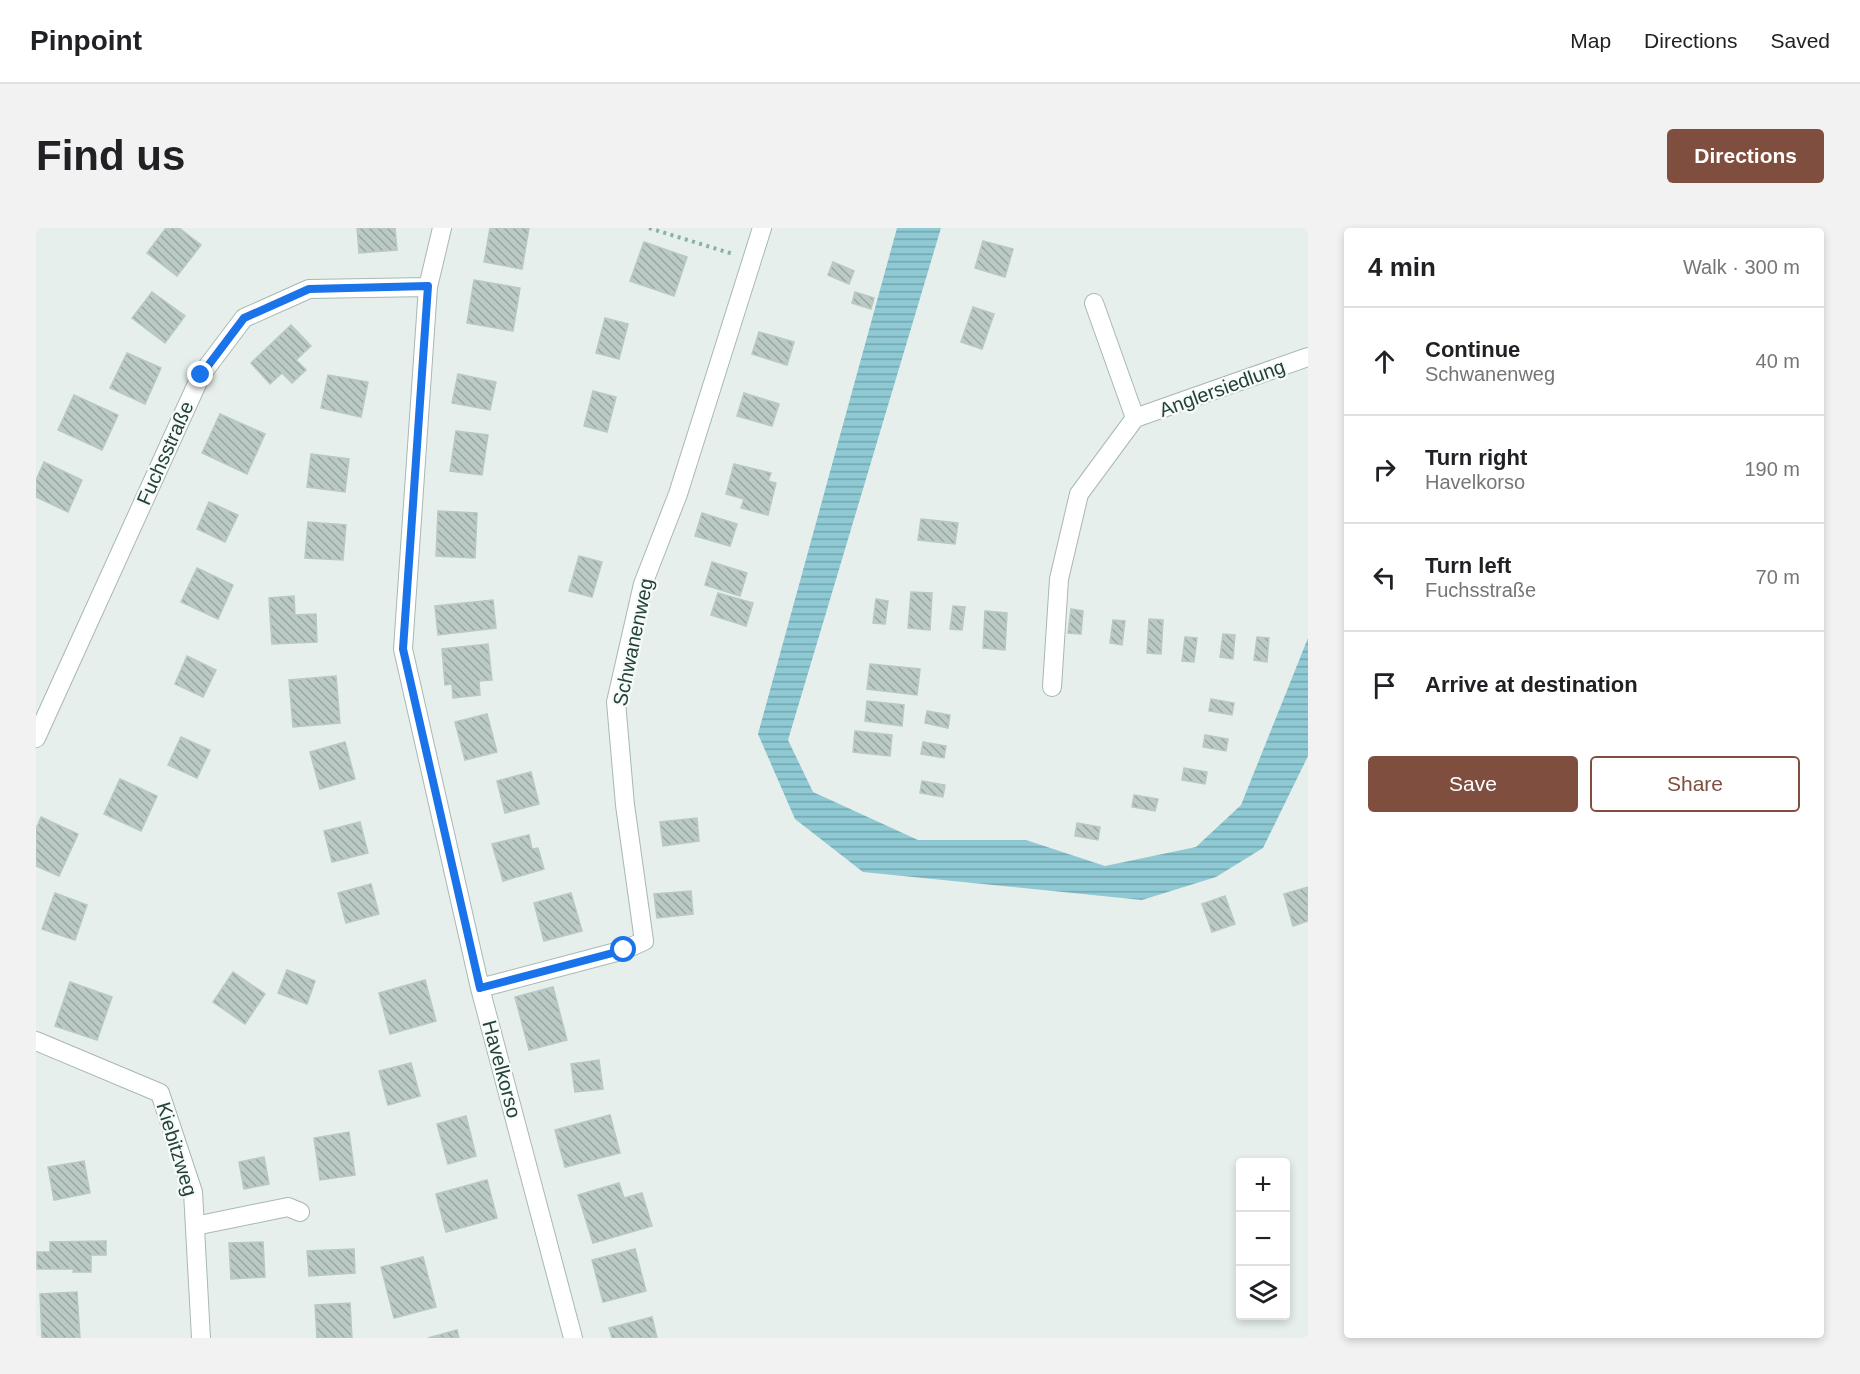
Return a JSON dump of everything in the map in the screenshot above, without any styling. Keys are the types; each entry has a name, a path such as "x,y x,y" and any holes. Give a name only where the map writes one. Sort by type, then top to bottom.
{"street":[{"name":"Havelkorso","path":"442,228 428,286 403,649 480,988 573,1338"},
{"name":"Schwanenweg","path":"480,988 624,950 644,941 626,805 616,702 643,584 678,494 762,228"},
{"name":"Fuchsstraße","path":"36,738 201,375 244,318 309,289 428,286"},
{"name":"Anglersiedlung","path":"1094,303 1135,418"},
{"name":"Anglersiedlung","path":"1052,687 1059,579 1079,494 1135,418 1308,357"},
{"name":"Kiebitzweg","path":"36,1041 160,1093 193,1192 201,1338"},
{"path":"195,1226 288,1207 300,1212"}],"path":[{"path":"649,228 751,259"}],"water":[{"path":"897,228 941,228 788,740 813,792 918,840 1026,840 1105,866 1196,847 1241,805 1308,638 1308,756 1263,848 1216,877 1142,900 863,872 795,819 758,734"}],"building":[{"path":"166,228 179,228 201,245 177,276 147,253"},
{"path":"357,228 395,228 397,250 359,253"},
{"path":"490,228 529,228 522,269 484,262"},
{"path":"983,241 1013,249 1005,277 975,268"},
{"path":"644,242 687,257 674,296 630,281"},
{"path":"833,262 854,271 849,284 828,275"},
{"path":"474,280 520,288 513,331 467,323"},
{"path":"152,292 185,316 165,343 132,318"},
{"path":"855,292 874,298 871,309 852,303"},
{"path":"973,307 994,314 982,349 961,342"},
{"path":"605,318 628,324 619,359 596,353"},
{"path":"291,325 311,346 296,360 306,370 292,383 282,373 270,384 251,363"},
{"path":"759,332 794,342 787,365 752,354"},
{"path":"127,353 161,368 145,404 110,388"},
{"path":"458,374 496,382 490,410 452,403"},
{"path":"328,375 368,382 361,417 321,408"},
{"path":"593,391 616,397 607,432 584,426"},
{"path":"744,393 779,404 772,426 737,416"},
{"path":"74,395 118,415 102,450 58,430"},
{"path":"220,414 265,434 247,474 202,453"},
{"path":"456,431 488,435 482,475 450,471"},
{"path":"311,454 349,459 345,492 307,487"},
{"path":"44,462 82,480 68,512 36,497 36,480"},
{"path":"734,464 771,473 768,481 776,483 768,515 741,508 744,499 726,494"},
{"path":"209,502 238,515 225,542 197,529"},
{"path":"438,511 477,513 475,558 436,556"},
{"path":"702,513 737,524 730,546 695,536"},
{"path":"921,519 958,523 955,544 918,540"},
{"path":"308,522 346,525 343,560 305,558"},
{"path":"579,556 602,562 592,597 569,591"},
{"path":"712,562 747,573 740,596 705,585"},
{"path":"197,568 233,585 218,619 181,602"},
{"path":"911,592 932,593 930,630 908,628"},
{"path":"718,593 753,603 746,626 711,615"},
{"path":"294,596 295,615 316,614 317,642 272,644 269,598"},
{"path":"876,599 888,601 885,624 873,623"},
{"path":"493,600 496,628 438,635 435,606"},
{"path":"953,606 965,607 962,630 950,629"},
{"path":"1071,609 1083,611 1081,634 1068,633"},
{"path":"985,611 1007,613 1005,650 983,648"},
{"path":"1149,619 1163,620 1161,654 1147,653"},
{"path":"1113,620 1125,621 1122,645 1110,643"},
{"path":"1223,634 1235,635 1233,659 1220,657"},
{"path":"1185,637 1197,638 1194,662 1182,661"},
{"path":"1257,637 1269,638 1267,662 1254,660"},
{"path":"488,644 492,680 479,681 480,695 453,698 452,684 445,685 442,649"},
{"path":"187,656 216,670 203,697 175,684"},
{"path":"870,664 920,669 917,695 867,689"},
{"path":"336,676 340,723 293,727 289,680"},
{"path":"1211,699 1234,703 1232,715 1209,711"},
{"path":"867,701 904,705 902,726 865,721"},
{"path":"927,711 950,715 948,728 925,723"},
{"path":"487,714 497,752 465,760 455,722"},
{"path":"855,731 892,735 890,756 853,752"},
{"path":"1205,735 1228,739 1226,751 1203,747"},
{"path":"181,737 210,750 197,778 168,765"},
{"path":"345,742 355,779 320,789 310,752"},
{"path":"923,742 946,746 944,758 921,754"},
{"path":"1184,768 1207,772 1205,784 1182,780"},
{"path":"531,772 539,804 505,813 497,781"},
{"path":"120,779 157,796 141,831 104,814"},
{"path":"922,781 945,785 943,797 920,793"},
{"path":"1134,795 1158,799 1155,811 1132,807"},
{"path":"41,817 78,834 59,876 36,866 36,829"},
{"path":"697,818 699,841 663,846 660,822"},
{"path":"360,822 368,853 332,862 324,831"},
{"path":"1077,823 1100,827 1098,840 1075,836"},
{"path":"529,835 532,849 538,848 544,869 503,881 492,844"},
{"path":"371,884 379,914 346,923 338,893"},
{"path":"1308,887 1308,921 1293,926 1284,894"},
{"path":"691,891 693,914 657,918 654,894"},
{"path":"55,893 87,905 75,940 42,929"},
{"path":"571,893 582,931 544,941 534,903"},
{"path":"1225,896 1235,924 1212,932 1202,904"},
{"path":"287,970 315,981 307,1004 278,993"},
{"path":"233,972 265,994 245,1024 213,1002"},
{"path":"425,980 436,1021 390,1034 379,993"},
{"path":"70,982 112,997 97,1040 55,1026"},
{"path":"553,987 567,1040 529,1050 515,997"},
{"path":"599,1060 603,1089 575,1092 571,1064"},
{"path":"411,1063 420,1096 388,1105 379,1071"},
{"path":"610,1115 620,1153 565,1167 555,1130"},
{"path":"466,1116 476,1156 448,1164 437,1124"},
{"path":"349,1132 355,1175 320,1180 314,1138"},
{"path":"264,1157 269,1184 244,1189 239,1162"},
{"path":"84,1161 90,1193 54,1200 48,1167"},
{"path":"487,1180 497,1218 446,1232 436,1194"},
{"path":"619,1183 624,1198 642,1193 652,1226 593,1243 578,1195"},
{"path":"106,1241 106,1255 91,1255 91,1272 73,1272 74,1269 37,1269 37,1252 50,1252 50,1242"},
{"path":"263,1242 265,1277 231,1279 229,1243"},
{"path":"354,1249 355,1273 309,1276 307,1251"},
{"path":"635,1249 646,1291 603,1302 592,1260"},
{"path":"423,1257 436,1307 394,1318 381,1267"},
{"path":"77,1292 80,1338 42,1338 40,1294"},
{"path":"350,1303 352,1338 317,1338 315,1305"},
{"path":"652,1317 657,1338 612,1338 609,1328"},
{"path":"457,1330 459,1338 428,1338"}],"route":[{"path":"201,375 244,318 309,289 428,286 403,649 480,988 624,950"}]}
